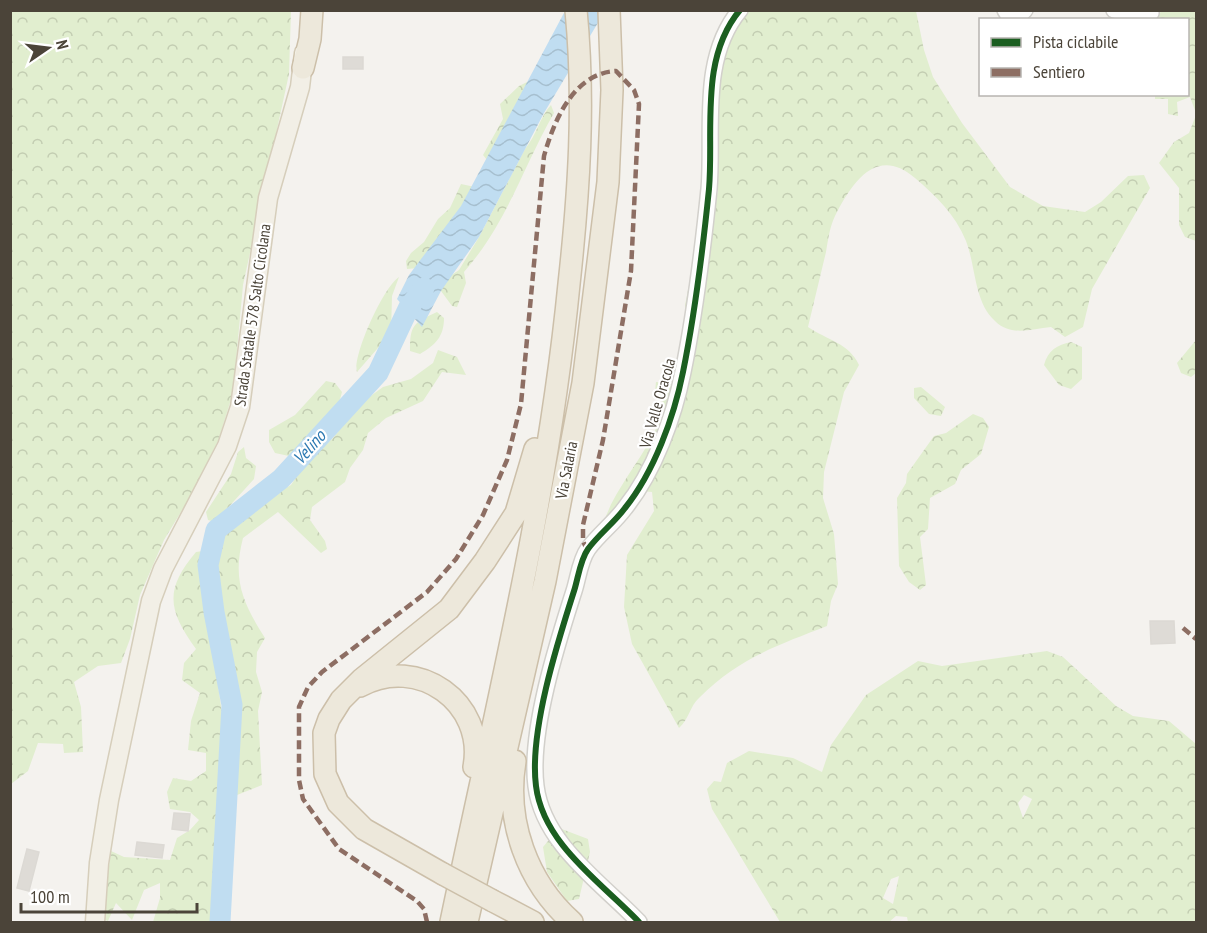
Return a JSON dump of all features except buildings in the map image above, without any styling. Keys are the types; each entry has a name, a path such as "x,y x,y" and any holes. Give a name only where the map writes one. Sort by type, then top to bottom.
{"highway":[{"path":"303,68 310,39 312,10"},
{"name":"Via Salaria","path":"451,922 526,568 562,362 581,170 576,10"},
{"name":"Via Salaria","path":"467,922 545,581 583,383 608,182 612,90 609,10"},
{"path":"533,922 364,829 338,803 330,789 324,764 324,733 334,710 362,679 449,609 516,513 562,362"},
{"path":"545,581 512,781 513,802 520,840 533,875 543,892 572,922"},
{"path":"350,692 375,680 402,676 418,677 435,683 449,695 463,709 471,724 476,755 445,922"}],"main road":[{"name":"Strada Statale 578 Salto Cicolana","path":"95,922 99,863 108,800 151,601 162,569 210,483 240,406 268,198 303,68 306,10"}],"street":[{"name":"Via Valle Oracola","path":"639,922 599,884 553,832 543,814 538,796 535,759 554,652 587,550 626,507 656,458 683,373 712,158 710,89 723,43 740,10"},
{"path":"1005,10 1008,15 1018,17 1024,10"},
{"path":"1114,10 1139,17 1151,13"}],"green space":[{"path":"11,11 291,11 289,74 243,285 233,393 218,441 187,502 164,540 140,595 130,639 121,663 98,666 74,682 81,707 83,752 64,753 63,744 38,743 28,771 11,784"},
{"path":"747,11 916,11 924,50 933,77 962,123 1010,187 1043,206 1085,212 1101,202 1128,176 1144,175 1150,188 1092,289 1083,327 1065,337 1051,327 1014,330 1001,326 995,321 988,313 979,294 962,231 944,206 915,178 889,165 877,167 858,180 849,191 832,224 808,327 843,347 859,365 844,392 824,472 823,498 834,534 838,584 831,601 827,626 759,654 729,673 696,701 679,728 632,644 624,607 627,555 654,511 652,492 641,491 621,525 601,538 603,524 616,495 663,414 663,402 655,391 656,382 670,383 675,389 688,336 685,305 701,227 712,220 718,191 715,164 715,96 729,40"},
{"path":"1162,11 1196,11 1196,113 1190,97 1177,102 1178,116 1168,114 1168,99 1155,99 1155,96 1189,96 1189,18 1153,18"},
{"path":"533,79 496,148 487,160 483,155 503,119 500,104 519,86"},
{"path":"551,105 554,113 492,234 464,272 466,283 457,307 452,306 441,291 444,280 459,270"},
{"path":"1196,115 1196,241 1185,237 1179,225 1179,188 1159,163 1174,142 1189,133"},
{"path":"461,184 475,187 471,200 418,268 407,269 406,261 411,253 424,242 438,219 450,208"},
{"path":"399,277 392,296 391,333 357,372 359,352 370,322 385,293"},
{"path":"437,312 444,318 444,325 438,340 420,354 410,351 414,326"},
{"path":"1196,340 1196,373 1191,377 1181,373 1177,363"},
{"path":"1071,342 1082,347 1082,379 1071,389 1059,385 1044,365 1054,349"},
{"path":"438,350 457,357 466,375 442,372 423,401 386,418 368,433 363,450 350,468 345,482 312,507 310,520 325,541 327,549 321,553 278,512 243,538 239,579 245,602 265,638 257,652 256,672 262,692 258,711 262,785 237,795 238,758 232,667 214,565 220,542 233,524 291,485 307,461 333,438 361,403 383,387 411,379 433,363"},
{"path":"326,381 335,383 342,392 329,423 289,456 275,453 269,442 269,430 295,415"},
{"path":"921,387 945,407 941,416 929,414 914,398 914,388"},
{"path":"973,414 983,418 989,427 981,454 961,470 955,484 930,498 928,529 920,537 926,585 920,590 909,582 899,566 897,498 906,483 907,474 934,436 946,433"},
{"path":"244,447 246,458 256,466 254,479 215,522 208,520 206,512 231,474 238,452"},
{"path":"203,551 205,595 224,727 218,922 153,922 160,898 160,883 144,890 132,920 116,903 108,921 102,919 111,851 124,857 170,860 177,838 190,830 199,820 190,812 170,809 167,792 173,778 191,781 206,771 206,753 188,750 191,721 200,693 182,680 184,663 196,649 180,623 175,611 174,600 175,589 186,565 196,552"},
{"path":"1047,651 1063,657 1116,706 1133,716 1169,721 1196,744 1196,922 908,922 907,917 896,916 889,922 780,922 712,809 707,789 714,781 721,782 727,763 749,751 793,758 822,772 831,745 866,695 918,661 942,666","holes":["1024,795 1032,799 1023,818 1018,803","899,876 893,904 883,898 891,879"]},
{"path":"559,828 588,839 590,852 579,899 567,901 547,872 543,847"}],"water":[{"path":"565,11 605,11 544,113 479,237 441,291 422,327 397,299 409,275 461,206"}],"waterway":[{"name":"Velino","path":"220,922 232,705 214,612 208,565 216,530 281,479 378,373 409,307 424,288"}],"marked path":[{"path":"427,922 424,909 417,901 339,849 303,799 299,780 299,707 308,687 322,672 427,592 456,559 483,515 507,460 521,404 544,156 548,142 560,114 577,89 588,80 616,71 634,90 639,104 631,271 603,440 583,525 583,541 587,550"},
{"path":"1183,628 1196,639"}],"cycle path":[{"path":"639,922 576,861 550,826 541,807 536,786 537,740 546,688 583,559 592,544 625,508 645,478 662,443 674,407 691,327 704,234 709,189 713,73 727,29 740,10"}]}
